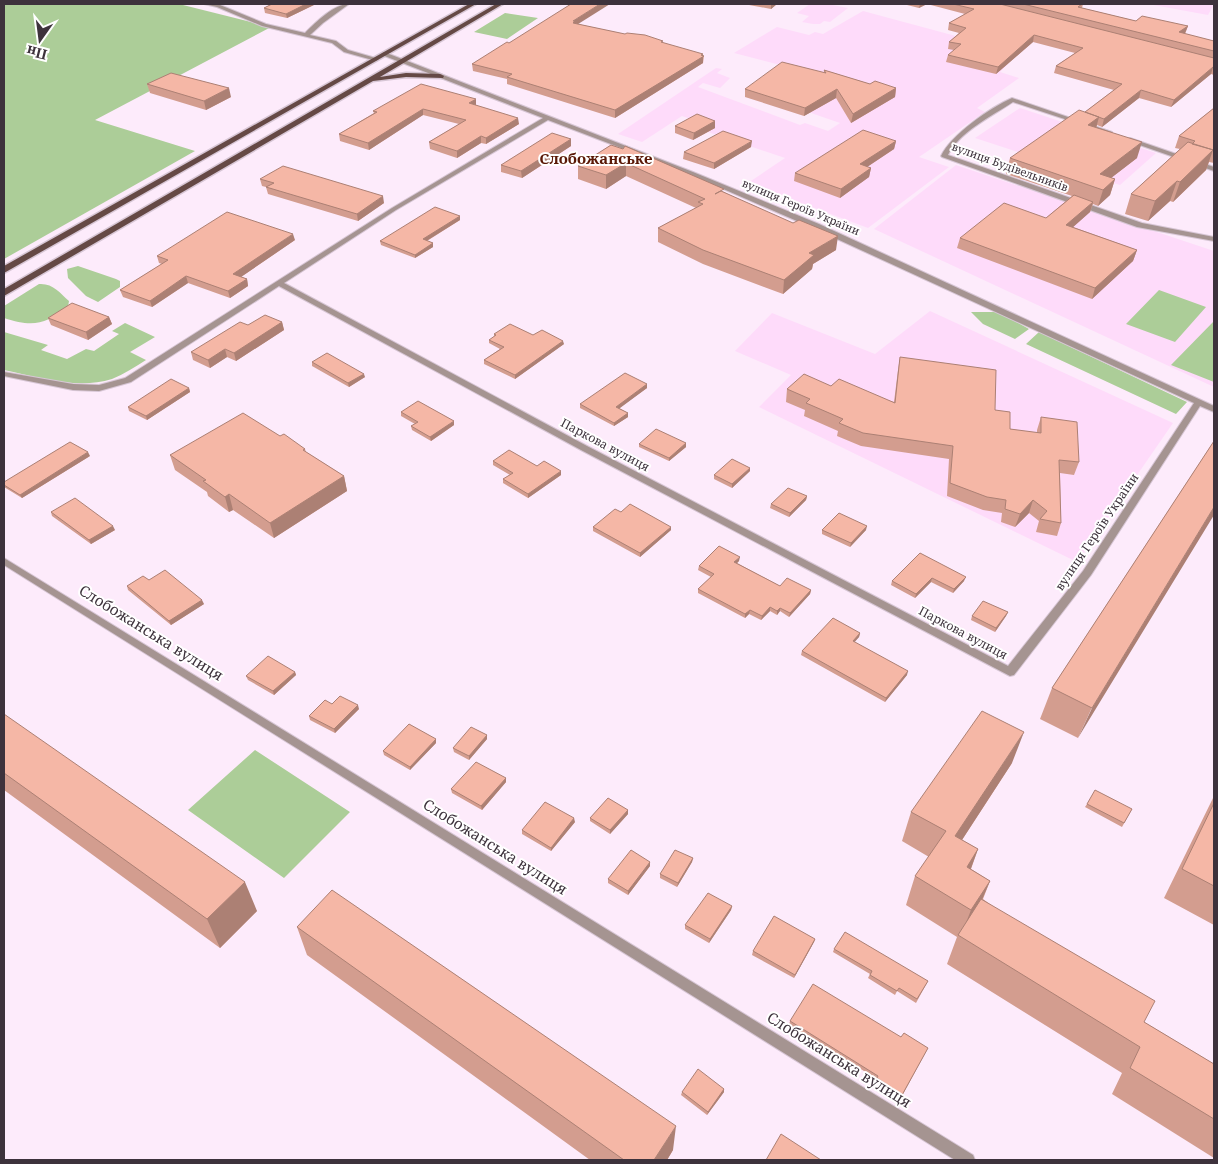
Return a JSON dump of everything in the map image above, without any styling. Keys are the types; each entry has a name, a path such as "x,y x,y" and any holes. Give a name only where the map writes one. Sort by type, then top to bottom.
{"main road":[{"path":"4,270 472,4"},
{"path":"4,293 500,4"},
{"path":"366,82 406,75 440,76"}],"street":[{"path":"207,4 218,6 264,25 334,42 346,51 376,59"},
{"path":"307,36 329,14 348,4"},
{"name":"вулиця Героїв України","path":"384,54 691,173 816,226 1214,409"},
{"name":"вулиця Будівельників","path":"1214,169 1012,100 959,137 945,150 944,156 1140,224 1198,237 1214,238"},
{"path":"4,374 73,387 100,388 128,380 284,287 394,209 547,118"},
{"name":"Паркова вулиця","path":"284,287 584,448 1010,672"},
{"name":"вулиця Героїв України","path":"1010,672 1087,573 1184,422 1200,402"},
{"name":"Слобожанська вулиця","path":"4,562 968,1160"}],"shaded area":[{"path":"810,4 827,4 848,8 830,22 824,21 820,24 813,24 802,22 809,16 797,13"},
{"path":"1148,4 1214,4 1208,15"},
{"path":"863,11 1015,52 1008,64 1000,72 1019,78 977,108 985,112 919,157 949,167 868,228 748,183 785,158 708,132 714,127 682,116 642,142 618,134 716,68 722,69 717,73 730,78 720,88 703,83 698,87 800,125 805,123 828,131 840,123 788,105 830,78 734,53 777,27 809,35 815,32 823,34"},
{"path":"1020,108 1156,153 1120,185 975,138"},
{"path":"956,165 1214,251 1214,387 874,229"},
{"path":"930,311 1173,423 1077,562 759,407 791,375 735,351 772,313 875,354"}],"green space":[{"path":"4,4 179,4 271,27 95,120 195,151 4,259"},
{"path":"505,13 538,18 507,39 474,32"},
{"path":"78,266 120,281 120,287 98,302 86,296 68,278 67,269"},
{"path":"39,284 48,285 56,289 69,301 68,307 52,318 38,323 23,323 4,318 4,306"},
{"path":"1159,290 1206,307 1175,342 1126,324"},
{"path":"971,312 998,312 1029,329 1015,339 983,324"},
{"path":"1214,321 1214,382 1171,365"},
{"path":"125,323 155,337 130,352 146,360 112,379 99,382 71,383 4,370 4,332 48,345 41,350 67,359 86,349 94,351 119,334 112,331"},
{"path":"1039,332 1187,402 1176,414 1026,344"},
{"path":"255,750 350,812 284,878 188,810"}],"building":[{"path":"272,4 306,4 286,14 264,8"},
{"path":"571,4 600,4 573,21 575,21 573,23 625,34 645,35 663,41 661,42 703,54 701,55 704,56 615,110 507,77 512,74 472,64"},
{"path":"953,4 1000,4 1214,58 1214,67 1174,100 1141,90 1104,119 1085,112 1122,84 1056,66 1083,48 1034,35 998,67 948,55 961,44 949,42 966,28 949,23 974,9"},
{"path":"1023,4 1082,4 1078,7 1136,21 1142,16 1188,26 1179,32 1214,41 1214,51"},
{"path":"782,62 826,73 824,70 870,84 875,81 896,88 853,114 837,89 805,108 745,89"},
{"path":"171,73 229,88 204,101 147,84"},
{"path":"421,84 476,99 469,103 518,118 486,138 481,136 457,151 429,142 466,120 423,109 368,143 339,134 377,112 373,111"},
{"path":"1214,108 1214,150 1192,144 1195,141 1179,136"},
{"path":"1079,110 1099,117 1088,125 1142,142 1100,174 1115,179 1103,190 1010,158"},
{"path":"697,114 715,121 694,133 675,126"},
{"path":"863,130 896,141 860,164 871,168 841,189 795,173"},
{"path":"723,131 752,141 714,163 684,152"},
{"path":"552,133 571,139 521,171 501,165"},
{"path":"1188,142 1213,150 1180,182 1177,181 1155,201 1131,194"},
{"path":"611,145 623,149 625,146 724,189 715,194 721,191 793,223 799,220 838,236 809,253 814,255 784,280 703,250 658,228 703,204 698,202 705,199 626,163 606,175 578,166"},
{"path":"283,166 383,196 357,214 266,187 274,183 260,179"},
{"path":"1074,195 1093,202 1066,225 1137,250 1095,288 960,238 1004,203 1046,218"},
{"path":"435,207 460,216 423,239 433,243 415,255 380,241"},
{"path":"227,212 293,234 233,274 247,279 228,291 186,276 150,301 120,290 168,260 157,256"},
{"path":"72,303 109,317 86,332 48,318"},
{"path":"265,315 282,322 234,353 225,349 208,360 191,352 240,322 248,325"},
{"path":"510,324 533,335 542,330 563,341 515,375 484,360 504,347 489,340 496,335 494,334"},
{"path":"327,353 364,374 348,383 312,362"},
{"path":"900,357 996,370 995,410 1010,412 1010,429 1041,433 1041,417 1077,422 1079,462 1059,460 1061,523 1040,519 1047,511 1033,500 1020,514 1005,509 1006,500 987,497 950,483 953,446 863,433 839,423 843,419 806,403 810,399 787,389 804,374 831,386 839,379 895,403"},
{"path":"625,373 647,384 616,407 628,413 614,423 580,404"},
{"path":"171,379 189,388 146,416 128,407"},
{"path":"418,401 454,421 430,437 411,426 418,422 401,412"},
{"path":"243,413 280,436 284,434 305,449 303,450 344,476 270,523 229,494 225,497 203,481 206,480 170,455"},
{"path":"656,429 686,443 669,458 639,444"},
{"path":"1214,441 1214,507 1092,708 1052,688"},
{"path":"70,442 88,452 20,495 4,485 4,482"},
{"path":"509,450 537,466 544,461 561,471 528,494 503,479 513,473 493,461"},
{"path":"732,459 750,468 732,484 714,475"},
{"path":"788,488 807,496 790,513 771,504"},
{"path":"75,498 113,526 89,540 51,512"},
{"path":"630,504 671,527 640,553 593,527 615,509 621,512"},
{"path":"839,513 867,526 851,543 822,530"},
{"path":"719,546 740,557 734,562 780,586 787,578 811,590 790,613 780,608 777,611 770,607 762,616 750,610 745,614 698,589 714,574 699,566"},
{"path":"920,553 966,577 954,589 932,578 916,594 892,581"},
{"path":"165,570 202,600 169,621 127,586 143,576 149,580"},
{"path":"983,601 1008,612 996,628 972,616"},
{"path":"833,618 860,633 853,641 908,671 886,698 802,651"},
{"path":"268,656 295,672 273,691 246,676"},
{"path":"340,696 358,705 334,729 309,716 325,700 332,704"},
{"path":"982,711 1024,732 955,836 978,849 967,867 990,881 971,910 915,876 946,831 911,812"},
{"path":"4,714 245,882 207,919 4,773"},
{"path":"409,724 436,739 410,767 383,751"},
{"path":"471,727 487,735 469,756 453,748"},
{"path":"476,762 506,778 481,806 451,789"},
{"path":"1095,790 1132,809 1124,823 1087,804"},
{"path":"608,798 628,810 610,830 590,818"},
{"path":"545,802 574,818 551,848 522,830"},
{"path":"1214,803 1214,886 1182,869"},
{"path":"631,850 650,862 628,891 608,879"},
{"path":"675,850 693,858 678,883 660,874"},
{"path":"332,890 676,1126 654,1160 624,1160 297,927"},
{"path":"708,893 732,906 710,939 685,925"},
{"path":"981,899 1155,1001 1144,1022 1214,1064 1214,1119 1130,1068 1140,1047 958,935"},
{"path":"774,916 815,939 795,975 753,951"},
{"path":"845,932 928,981 917,999 899,988 897,991 870,975 872,971 834,949"},
{"path":"813,984 901,1037 904,1033 928,1048 902,1095 877,1078 878,1076 790,1021"},
{"path":"698,1069 724,1089 708,1112 682,1092"},
{"path":"781,1134 821,1160 766,1160"}],"district":[{"name":"Слобожанське","path":"596,159"}]}
